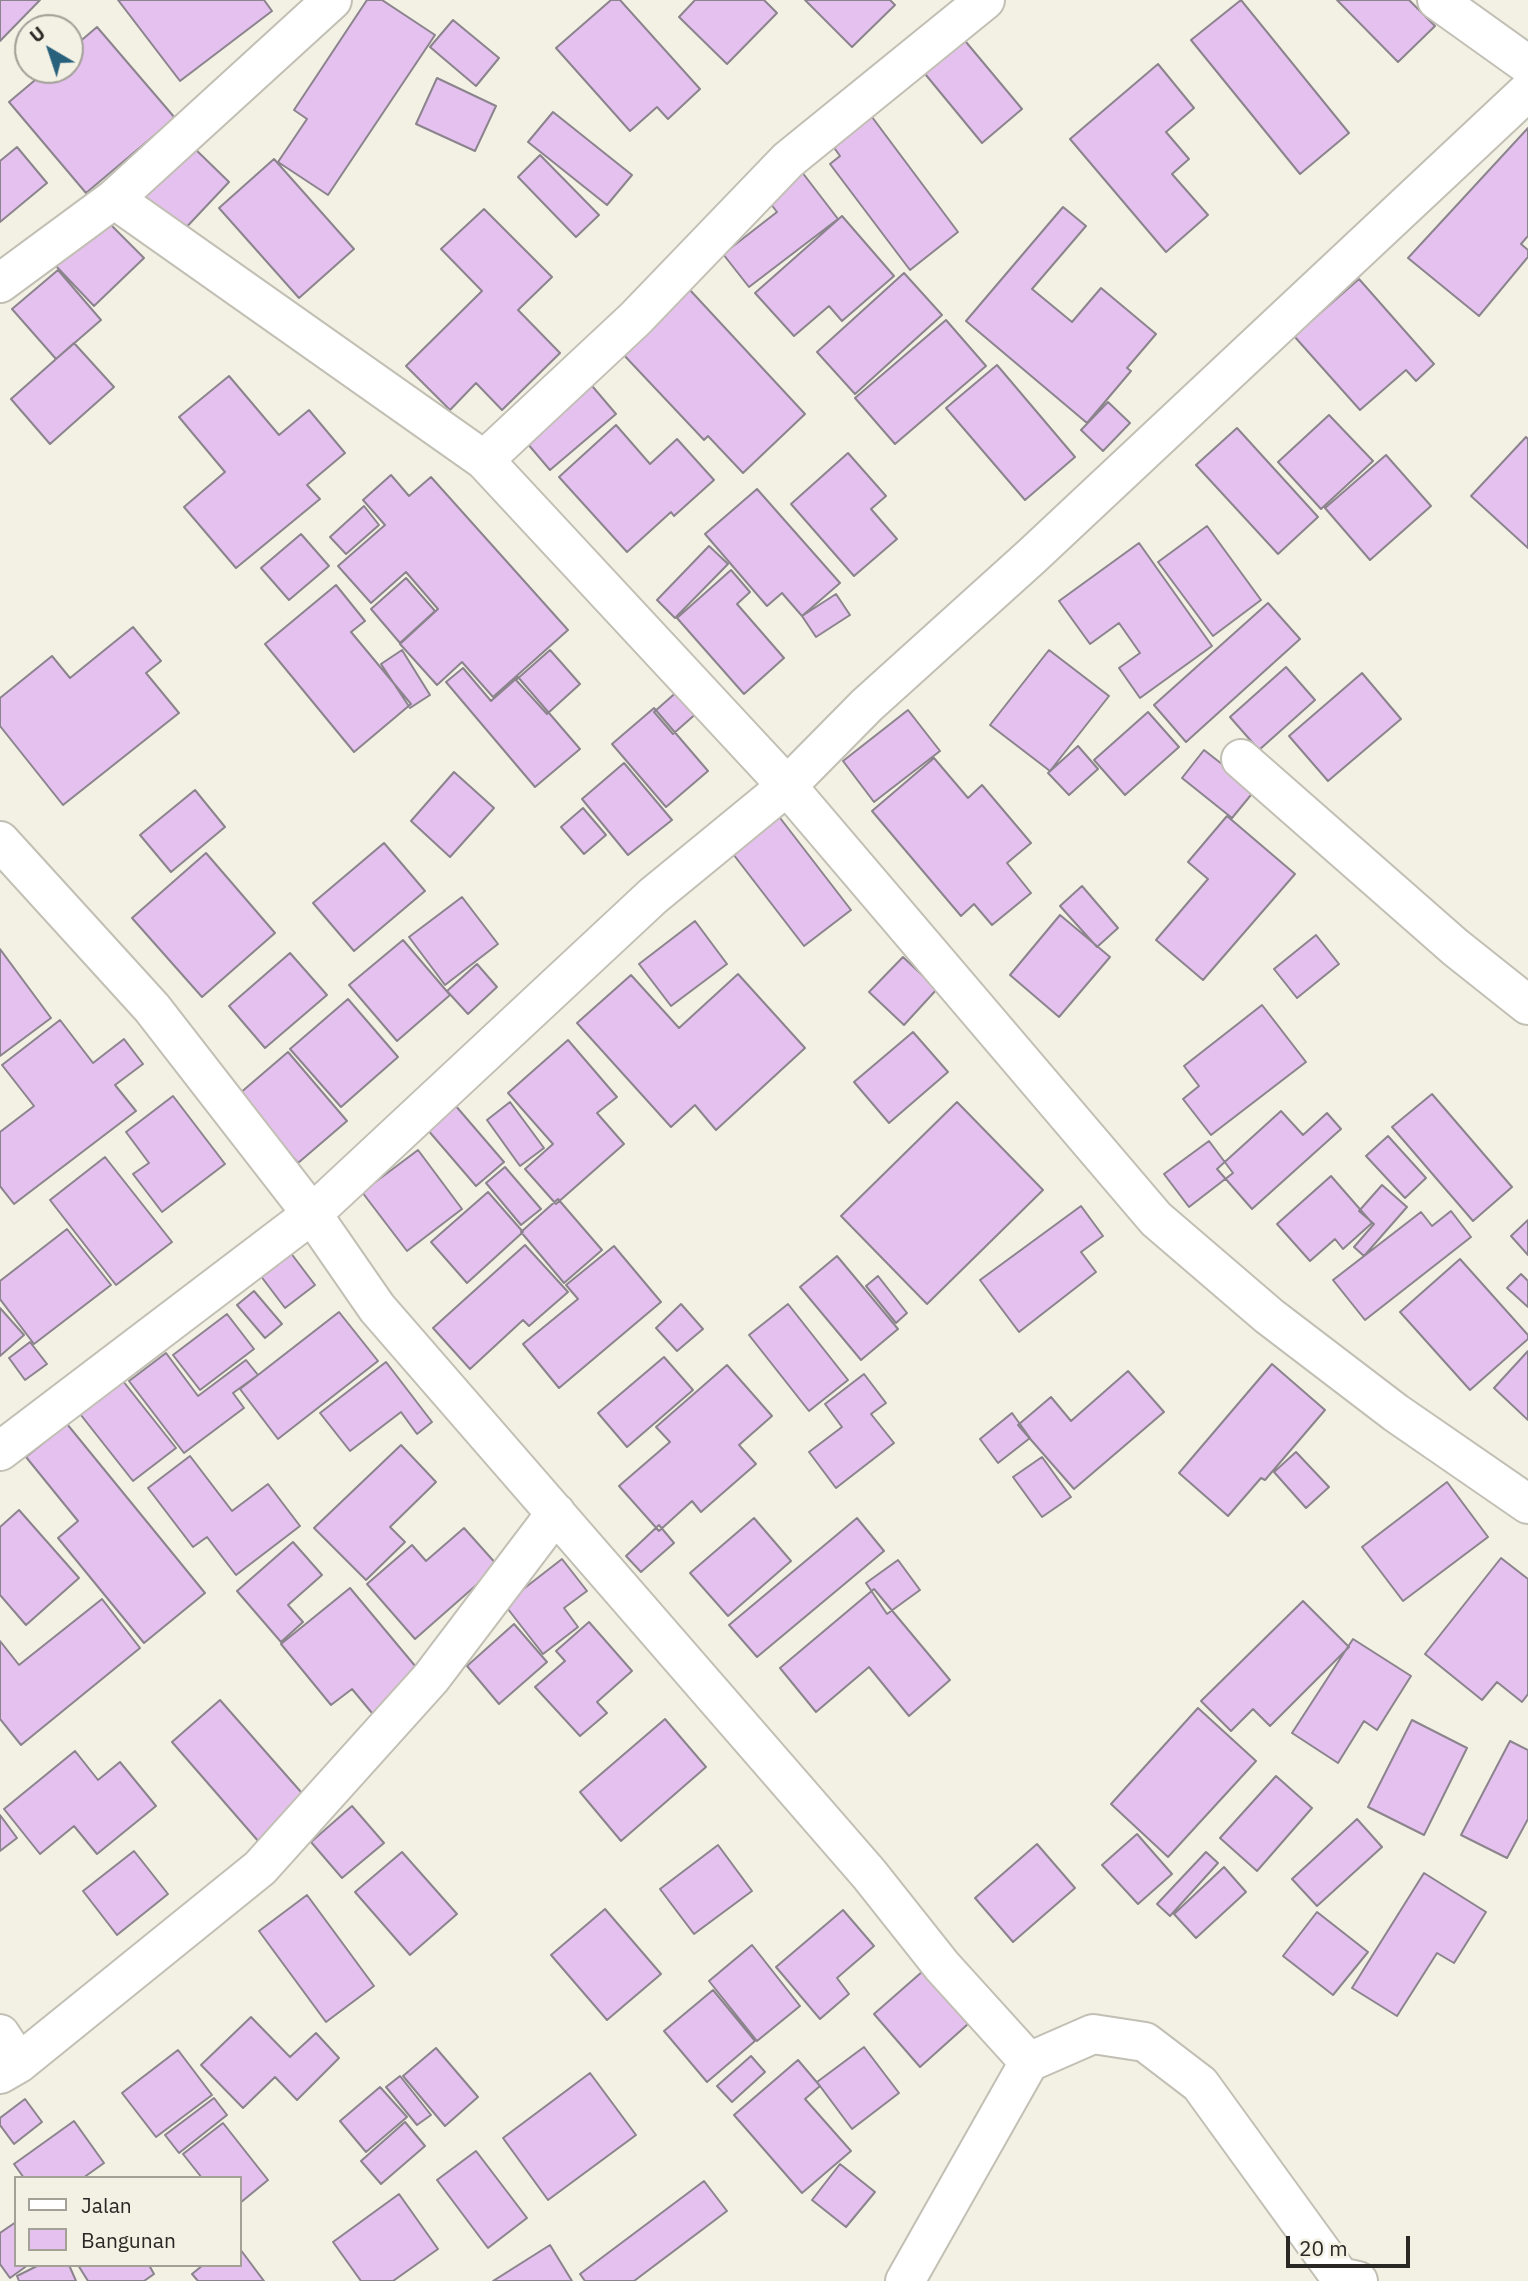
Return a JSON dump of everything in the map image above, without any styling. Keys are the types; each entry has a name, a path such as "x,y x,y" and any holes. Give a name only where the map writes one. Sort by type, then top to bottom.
{"street":[{"path":"0,283 114,198 332,0"},
{"path":"484,460 635,319 788,160 985,0"},
{"path":"1437,0 1528,65"},
{"path":"0,1451 312,1214 653,897 787,786 867,705 1042,547 1528,91"},
{"path":"114,198 484,460 787,786 1156,1219 1269,1316 1385,1405 1528,1504"},
{"path":"1241,759 1444,938 1528,1005"},
{"path":"0,841 152,1008 312,1214 377,1308 869,1874 942,1966 1029,2062"},
{"path":"6,2057 260,1868 431,1678 556,1513"},
{"path":"905,2281 1029,2062 1093,2034 1145,2042 1200,2084 1340,2277 1358,2281"}],"building":[{"path":"0,0 40,0 26,14 14,14 14,27 0,41"},
{"path":"118,0 264,0 272,11 180,81"},
{"path":"367,0 382,0 435,35 328,195 278,162 307,119 294,110"},
{"path":"611,0 620,0 700,89 668,119 657,107 630,131 556,48"},
{"path":"695,0 764,0 777,13 727,64 679,17"},
{"path":"805,0 890,0 895,5 852,47"},
{"path":"1241,0 1349,133 1300,174 1191,40"},
{"path":"1337,0 1409,0 1435,26 1398,62"},
{"path":"453,20 499,58 476,86 430,47"},
{"path":"97,27 175,118 86,193 9,102 30,84 84,84 84,38"},
{"path":"961,36 1022,109 982,143 921,69"},
{"path":"1158,64 1194,108 1166,132 1189,159 1172,174 1208,215 1166,252 1070,139"},
{"path":"437,78 496,106 475,151 416,124"},
{"path":"553,112 632,175 607,205 528,142"},
{"path":"869,113 958,232 910,270 830,164 840,156 830,142"},
{"path":"1528,128 1528,236 1521,244 1528,250 1528,257 1479,316 1408,258"},
{"path":"191,145 229,182 180,234 141,197"},
{"path":"17,147 47,183 0,222 0,161"},
{"path":"540,155 599,215 576,237 518,177"},
{"path":"274,159 354,249 299,298 219,208"},
{"path":"795,163 838,219 749,287 723,254 777,212 760,190"},
{"path":"1063,207 1086,226 1032,289 1072,322 1101,288 1156,334 1127,368 1131,371 1087,423 966,321"},
{"path":"484,209 552,277 518,310 560,353 502,410 476,383 450,410 406,366 482,291 441,249"},
{"path":"842,216 894,276 842,321 829,306 794,336 755,293"},
{"path":"104,218 144,258 94,306 55,265"},
{"path":"58,270 101,320 56,359 12,309"},
{"path":"904,273 942,315 855,394 817,352"},
{"path":"1359,279 1434,364 1416,381 1406,370 1360,410 1294,336"},
{"path":"689,289 805,414 743,473 708,436 704,440 621,352"},
{"path":"946,320 986,366 895,444 855,398"},
{"path":"74,343 114,387 50,444 11,399"},
{"path":"997,365 1075,457 1025,500 946,408"},
{"path":"229,376 279,435 309,410 345,453 307,485 320,499 236,568 184,507 225,472 179,417"},
{"path":"587,380 616,414 550,470 521,436"},
{"path":"1108,402 1130,423 1103,451 1081,430"},
{"path":"1329,415 1373,461 1321,509 1278,462"},
{"path":"616,425 650,464 677,439 714,480 674,516 671,512 627,552 559,477"},
{"path":"1237,428 1318,517 1278,554 1196,465"},
{"path":"1526,437 1528,439 1528,548 1471,496"},
{"path":"848,453 886,496 871,509 897,539 854,576 791,504"},
{"path":"1386,455 1431,506 1370,560 1325,508"},
{"path":"391,475 409,496 431,477 568,630 493,697 462,662 437,685 400,644 438,609 406,572 371,603 338,566 385,525 363,500"},
{"path":"757,489 840,583 802,616 782,593 767,606 705,534"},
{"path":"364,506 379,525 346,554 330,537"},
{"path":"1207,526 1261,600 1213,636 1158,562"},
{"path":"301,534 329,566 289,600 261,568"},
{"path":"1139,543 1212,646 1140,698 1119,668 1140,653 1119,623 1090,644 1059,601"},
{"path":"709,546 728,564 675,618 657,600"},
{"path":"731,570 750,592 737,604 784,658 744,694 677,618"},
{"path":"406,578 435,611 400,643 371,609"},
{"path":"336,585 365,621 351,632 411,704 354,752 265,644"},
{"path":"836,594 850,615 816,637 802,616"},
{"path":"1268,603 1300,639 1186,742 1154,705"},
{"path":"133,627 161,661 146,673 179,713 63,805 0,726 0,698 52,656 70,678"},
{"path":"402,650 430,695 410,708 381,664"},
{"path":"550,650 580,684 547,714 516,680"},
{"path":"1049,650 1109,696 1050,771 990,725"},
{"path":"1286,667 1315,700 1259,750 1230,717"},
{"path":"463,668 491,701 518,677 580,749 535,787 446,682"},
{"path":"1362,673 1401,719 1328,781 1289,736"},
{"path":"680,689 699,711 673,734 654,712"},
{"path":"654,708 708,771 666,807 612,744"},
{"path":"908,710 940,751 874,802 843,761"},
{"path":"1148,712 1179,747 1125,795 1094,760"},
{"path":"1078,746 1098,769 1069,795 1048,773"},
{"path":"1204,750 1255,790 1232,818 1182,778"},
{"path":"934,758 968,798 982,785 1031,843 1007,863 1031,893 992,925 974,904 961,916 872,811"},
{"path":"624,763 672,820 628,855 582,799"},
{"path":"454,772 494,808 450,857 411,821"},
{"path":"195,790 225,827 171,872 140,835"},
{"path":"583,808 606,835 584,854 561,827"},
{"path":"777,814 851,910 804,946 730,850"},
{"path":"1227,816 1295,874 1203,980 1156,940 1208,879 1188,862"},
{"path":"384,843 425,891 354,951 313,903"},
{"path":"206,853 275,933 202,997 132,918"},
{"path":"1082,886 1118,928 1097,947 1060,906"},
{"path":"462,897 498,944 445,985 409,937"},
{"path":"1060,915 1110,957 1059,1017 1010,975"},
{"path":"695,921 727,964 671,1006 639,964"},
{"path":"1316,935 1339,964 1297,998 1274,969"},
{"path":"403,940 450,995 397,1041 349,985"},
{"path":"0,949 51,1018 0,1056"},
{"path":"290,953 327,995 265,1048 229,1006"},
{"path":"903,957 937,989 904,1025 869,992"},
{"path":"477,964 497,987 468,1014 447,991"},
{"path":"738,974 805,1048 716,1130 695,1105 671,1127 577,1023 631,975 679,1028"},
{"path":"348,999 398,1057 341,1107 290,1049"},
{"path":"1262,1005 1306,1062 1211,1135 1183,1099 1199,1086 1184,1066"},
{"path":"60,1020 93,1063 124,1039 143,1064 115,1085 136,1111 14,1204 0,1186 0,1132 34,1106 2,1065"},
{"path":"913,1032 948,1072 889,1123 854,1082"},
{"path":"568,1040 617,1097 597,1113 624,1144 556,1204 525,1169 553,1144 508,1093"},
{"path":"288,1052 347,1121 298,1163 239,1094"},
{"path":"1432,1094 1512,1187 1473,1221 1392,1127"},
{"path":"173,1096 225,1164 162,1212 133,1174 149,1163 126,1132"},
{"path":"510,1102 544,1148 520,1166 487,1120"},
{"path":"957,1102 1043,1190 927,1304 841,1216"},
{"path":"455,1105 504,1162 476,1186 427,1129"},
{"path":"1281,1111 1303,1135 1327,1113 1341,1129 1252,1209 1217,1169"},
{"path":"1388,1136 1426,1178 1405,1198 1366,1156"},
{"path":"1209,1141 1233,1173 1189,1207 1164,1174"},
{"path":"418,1150 462,1209 407,1251 362,1192"},
{"path":"105,1157 172,1242 116,1285 50,1200"},
{"path":"505,1167 541,1209 521,1225 486,1183"},
{"path":"1331,1176 1372,1223 1343,1249 1335,1239 1310,1261 1277,1224"},
{"path":"1382,1185 1407,1207 1364,1256 1354,1247 1374,1224 1359,1211"},
{"path":"488,1192 523,1232 467,1283 431,1242"},
{"path":"558,1199 602,1250 564,1283 521,1232"},
{"path":"1081,1206 1103,1236 1081,1252 1096,1272 1019,1332 980,1280"},
{"path":"1451,1211 1471,1237 1365,1320 1333,1280 1421,1212 1432,1226"},
{"path":"1528,1220 1528,1255 1511,1236"},
{"path":"67,1229 111,1285 34,1344 0,1299 0,1281"},
{"path":"525,1245 568,1292 529,1326 523,1320 470,1369 433,1328"},
{"path":"614,1246 661,1302 559,1388 523,1344 578,1299 566,1285"},
{"path":"287,1248 315,1285 285,1308 257,1271"},
{"path":"837,1256 898,1329 861,1360 800,1287"},
{"path":"1460,1259 1528,1335 1528,1339 1470,1390 1400,1312"},
{"path":"1521,1274 1528,1281 1528,1307 1507,1288"},
{"path":"878,1276 907,1313 896,1323 866,1286"},
{"path":"254,1291 282,1324 265,1338 237,1305"},
{"path":"681,1304 703,1329 677,1351 656,1328"},
{"path":"788,1304 848,1380 809,1411 749,1335"},
{"path":"0,1308 24,1335 0,1356"},
{"path":"339,1312 378,1361 278,1439 240,1389"},
{"path":"227,1314 254,1349 200,1390 173,1355"},
{"path":"30,1342 47,1364 25,1380 9,1358"},
{"path":"1528,1351 1528,1420 1494,1388"},
{"path":"166,1353 198,1396 246,1360 258,1375 233,1393 244,1408 184,1453 129,1381"},
{"path":"664,1357 693,1390 627,1447 598,1413"},
{"path":"386,1362 432,1422 417,1434 401,1412 350,1451 320,1413"},
{"path":"1272,1364 1325,1410 1265,1480 1261,1478 1228,1516 1179,1473"},
{"path":"727,1365 772,1416 739,1445 756,1464 701,1512 692,1501 659,1531 619,1486 670,1442 656,1427"},
{"path":"115,1371 176,1448 133,1481 73,1405"},
{"path":"1128,1371 1164,1412 1074,1489 1018,1425 1051,1397 1071,1421"},
{"path":"864,1374 886,1403 871,1414 894,1443 836,1488 809,1452 842,1427 825,1404"},
{"path":"1012,1413 1030,1438 998,1463 980,1439"},
{"path":"67,1424 205,1593 144,1643 58,1538 78,1521 26,1457"},
{"path":"401,1445 436,1482 390,1527 405,1542 366,1580 314,1528"},
{"path":"1296,1452 1329,1487 1306,1508 1274,1472"},
{"path":"190,1456 232,1511 268,1484 300,1526 236,1575 207,1537 193,1547 148,1488"},
{"path":"1042,1457 1071,1497 1042,1517 1013,1477"},
{"path":"1447,1482 1488,1537 1403,1601 1362,1547"},
{"path":"19,1510 79,1578 26,1625 0,1595 0,1527"},
{"path":"754,1518 791,1561 728,1616 690,1573"},
{"path":"857,1518 884,1551 757,1657 729,1625"},
{"path":"659,1525 674,1543 641,1572 626,1556"},
{"path":"464,1528 498,1566 415,1639 367,1584 412,1545 426,1561"},
{"path":"293,1542 322,1575 288,1605 303,1622 281,1642 237,1591"},
{"path":"1501,1558 1528,1579 1528,1694 1522,1702 1497,1682 1482,1700 1425,1654"},
{"path":"562,1559 587,1591 564,1608 578,1627 543,1654 504,1604"},
{"path":"898,1560 920,1590 887,1614 866,1583"},
{"path":"350,1588 426,1679 377,1719 352,1689 331,1705 281,1644"},
{"path":"874,1589 950,1680 909,1716 869,1667 816,1712 780,1668"},
{"path":"102,1599 140,1648 21,1745 0,1719 0,1641 19,1665"},
{"path":"1303,1601 1349,1647 1270,1726 1253,1709 1231,1731 1201,1701"},
{"path":"589,1622 632,1671 597,1702 607,1713 580,1736 535,1687 565,1661 556,1651"},
{"path":"514,1624 547,1662 499,1704 467,1666"},
{"path":"1353,1639 1411,1676 1377,1730 1364,1721 1338,1763 1292,1733"},
{"path":"220,1700 308,1800 259,1842 172,1742"},
{"path":"1198,1708 1256,1761 1168,1857 1111,1804"},
{"path":"665,1719 706,1767 621,1841 580,1792"},
{"path":"1412,1720 1467,1748 1424,1835 1368,1807"},
{"path":"1510,1741 1528,1750 1528,1819 1507,1858 1461,1835"},
{"path":"75,1751 98,1780 120,1762 156,1806 97,1854 74,1826 40,1854 4,1809"},
{"path":"1276,1776 1312,1808 1257,1871 1220,1838"},
{"path":"352,1806 384,1843 342,1878 311,1842"},
{"path":"0,1815 17,1838 0,1851"},
{"path":"1357,1819 1382,1847 1317,1906 1292,1879"},
{"path":"1137,1834 1172,1874 1138,1904 1102,1865"},
{"path":"1037,1844 1075,1888 1013,1942 975,1898"},
{"path":"718,1845 752,1891 694,1934 660,1889"},
{"path":"134,1851 168,1894 117,1935 83,1891"},
{"path":"402,1852 457,1914 410,1955 355,1892"},
{"path":"1206,1852 1218,1863 1170,1916 1157,1904"},
{"path":"1224,1867 1246,1892 1196,1938 1174,1914"},
{"path":"1424,1873 1486,1912 1454,1963 1437,1953 1397,2016 1352,1988"},
{"path":"307,1895 374,1986 326,2022 259,1931"},
{"path":"605,1909 661,1974 607,2020 551,1955"},
{"path":"843,1910 874,1946 837,1978 849,1994 820,2019 776,1967"},
{"path":"1317,1912 1368,1952 1333,1995 1283,1956"},
{"path":"752,1945 800,2006 757,2041 709,1981"},
{"path":"923,1971 968,2024 920,2067 874,2014"},
{"path":"713,1990 755,2041 707,2082 664,2031"},
{"path":"251,2017 290,2057 316,2033 339,2058 297,2100 275,2077 243,2108 201,2065"},
{"path":"864,2047 899,2093 852,2129 817,2082"},
{"path":"436,2048 478,2097 445,2126 403,2076"},
{"path":"178,2050 212,2095 156,2137 122,2093"},
{"path":"751,2056 765,2072 732,2102 717,2086"},
{"path":"798,2060 820,2086 805,2099 851,2151 802,2193 734,2115"},
{"path":"590,2073 636,2135 548,2200 503,2138"},
{"path":"400,2076 431,2115 417,2125 386,2087"},
{"path":"380,2087 407,2117 366,2152 340,2121"},
{"path":"214,2098 227,2115 179,2153 165,2135"},
{"path":"25,2099 42,2122 14,2144 0,2125 0,2118"},
{"path":"74,2121 104,2163 86,2176 23,2176 14,2164"},
{"path":"405,2122 425,2146 381,2184 361,2161"},
{"path":"223,2123 268,2180 242,2201 242,2176 200,2176 183,2154"},
{"path":"476,2151 527,2218 488,2248 437,2180"},
{"path":"840,2164 875,2192 846,2227 812,2200"},
{"path":"704,2181 727,2211 634,2281 585,2281 580,2274"},
{"path":"399,2194 438,2249 393,2281 361,2281 333,2242"},
{"path":"14,2223 14,2267 25,2267 10,2278 0,2264 0,2233"},
{"path":"550,2245 572,2281 493,2281"},
{"path":"242,2252 264,2281 198,2281 192,2274 201,2267 242,2267"},
{"path":"35,2267 70,2267 76,2281 19,2281 17,2276"},
{"path":"79,2267 150,2267 154,2274 144,2281 88,2281"}]}
